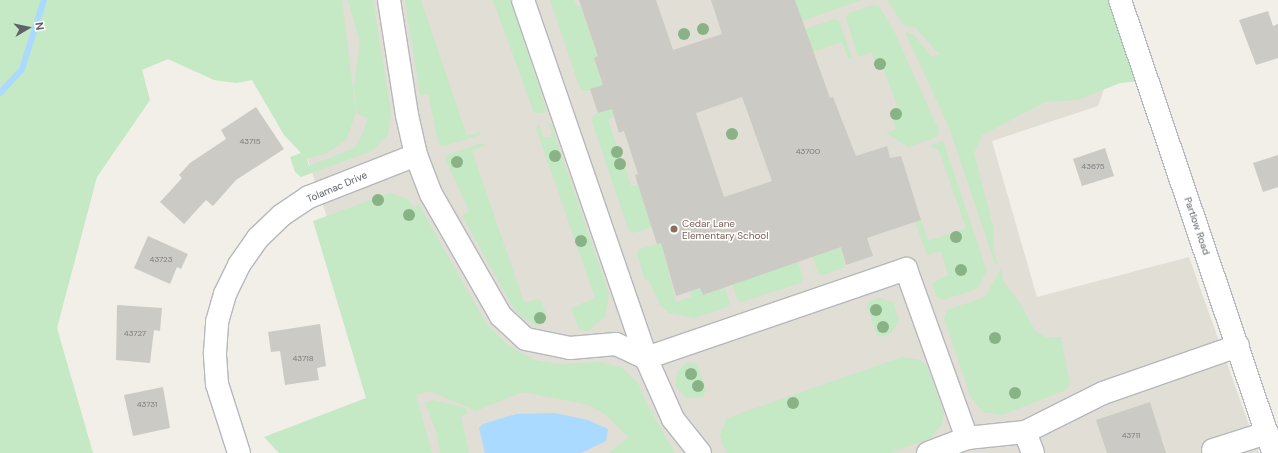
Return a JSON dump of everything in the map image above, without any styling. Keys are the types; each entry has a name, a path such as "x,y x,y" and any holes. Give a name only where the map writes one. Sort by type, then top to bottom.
{"street":[{"path":"389,0 416,155 431,194 501,316 526,339 570,348 616,344 646,358 906,269 967,438"},
{"path":"523,0 646,358 674,419 700,453"},
{"name":"Partlow Road","path":"1120,0 1270,443"},
{"name":"Tolamac Drive","path":"239,453 217,384 214,353 219,315 239,265 258,238 282,215 309,197 416,155"},
{"path":"928,453 967,438 1025,432 1103,393 1238,346"},
{"path":"1025,432 1033,453"},
{"path":"1213,450 1270,443"}],"shaded area":[{"name":"Cedar Lane Elementary School","path":"255,0 1104,0 1119,48 1098,106 992,141 1037,297 1189,257 1259,453 405,453"}],"green space":[{"path":"0,0 342,0 356,113 346,140 327,153 307,159 309,166 354,148 362,135 368,118 357,114 354,87 360,41 348,0 373,0 391,113 388,135 372,151 301,177 295,172 290,157 301,153 284,135 252,80 236,83 214,80 168,59 142,70 150,100 97,177 57,328 93,453 0,453"},
{"path":"405,0 421,0 467,136 481,132 480,135 444,146 439,145 428,94 420,95"},
{"path":"493,0 510,0 546,108 544,113 534,113"},
{"path":"550,0 574,0 577,7 581,6 598,56 594,58 603,85 585,91 580,88"},
{"path":"795,0 861,0 802,21"},
{"path":"887,0 1110,0 1142,81 1120,83 1078,100 1045,102 982,135 974,153 993,226 994,252 998,263 995,264 950,130 905,32 913,34 932,57 939,54 916,28 903,25"},
{"path":"873,5 879,6 894,31 939,131 937,137 908,147 886,133 896,129 890,111 898,108 883,68 877,69 872,52 858,57 846,18 849,13"},
{"path":"835,19 839,21 852,58 848,59 842,42 812,52 805,29"},
{"path":"612,109 614,116 608,120 631,186 638,185 652,227 633,233 629,231 591,119 595,114"},
{"path":"546,121 551,124 609,294 605,317 588,331 579,329 571,308 595,298 536,128 539,124 543,137 550,137 552,132"},
{"path":"943,141 987,271 977,289 943,300 937,297 932,283 948,275 941,251 927,255 915,222 921,220 928,241 966,228 939,151 930,146"},
{"path":"482,143 485,145 472,151 524,302 540,299 544,308 547,317 539,326 525,320 514,309 462,216 469,211 445,159 447,155"},
{"path":"390,193 408,199 414,208 419,205 487,325 509,346 535,360 558,364 599,362 621,367 638,383 648,406 675,453 609,453 628,437 606,415 589,405 522,392 476,411 430,391 416,395 432,453 279,453 264,437 366,398 313,221"},
{"path":"661,243 676,302 691,297 690,292 700,288 703,295 725,288 730,303 728,307 694,318 669,313 660,305 648,279 645,280 637,254 640,249"},
{"path":"841,247 845,267 823,275 818,273 812,256"},
{"path":"798,262 803,278 801,283 742,302 737,299 732,284"},
{"path":"1001,268 1004,282 1020,303 1035,331 1046,337 1061,337 1070,385 1066,390 1002,415 983,412 971,398 944,318 947,310 985,297"},
{"path":"880,298 894,303 897,316 899,316 894,331 882,337 877,335 867,306 869,301"},
{"path":"902,357 920,360 927,366 944,414 942,424 930,439 889,453 728,453 723,446 720,435 727,418"},
{"path":"687,362 697,364 706,390 703,397 686,398 675,386 677,372"},
{"path":"433,400 465,408 468,413 461,416 469,453 440,453 436,431 425,403"}],"water":[{"path":"555,413 588,420 608,429 606,441 581,453 485,453 479,428 483,424 516,414"}],"building":[{"name":"Cedar Lane Elementary School","path":"579,0 656,0 673,50 722,34 711,0 795,0 830,98 833,97 856,156 887,146 890,158 901,156 921,220 867,238 873,256 846,265 841,247 703,295 700,288 676,296 661,243 657,244 638,185 635,175 638,174 624,131 619,133 612,109 598,113 590,89 603,85 594,58 598,56","holes":["742,97 772,181 724,197 696,113"]},
{"path":"1268,11 1273,26 1278,24 1278,58 1256,65 1239,20"},
{"path":"256,107 284,149 236,180 213,206 206,200 184,224 160,202 182,178 179,175 190,163 226,139 221,130"},
{"path":"1105,148 1114,176 1082,186 1073,159"},
{"path":"1278,155 1278,187 1263,192 1253,163"},
{"path":"148,236 188,254 181,269 177,267 170,284 134,268"},
{"path":"117,305 162,308 160,331 154,330 150,363 116,360"},
{"path":"320,324 326,366 317,368 319,380 285,385 280,351 271,352 268,332"},
{"path":"163,387 170,428 133,436 124,395"},
{"path":"1150,402 1166,453 1107,453 1096,420"}],"waterway":[{"path":"0,93 22,69 44,0"}],"place":[{"name":"Cedar Lane Elementary School","path":"674,229"}]}
